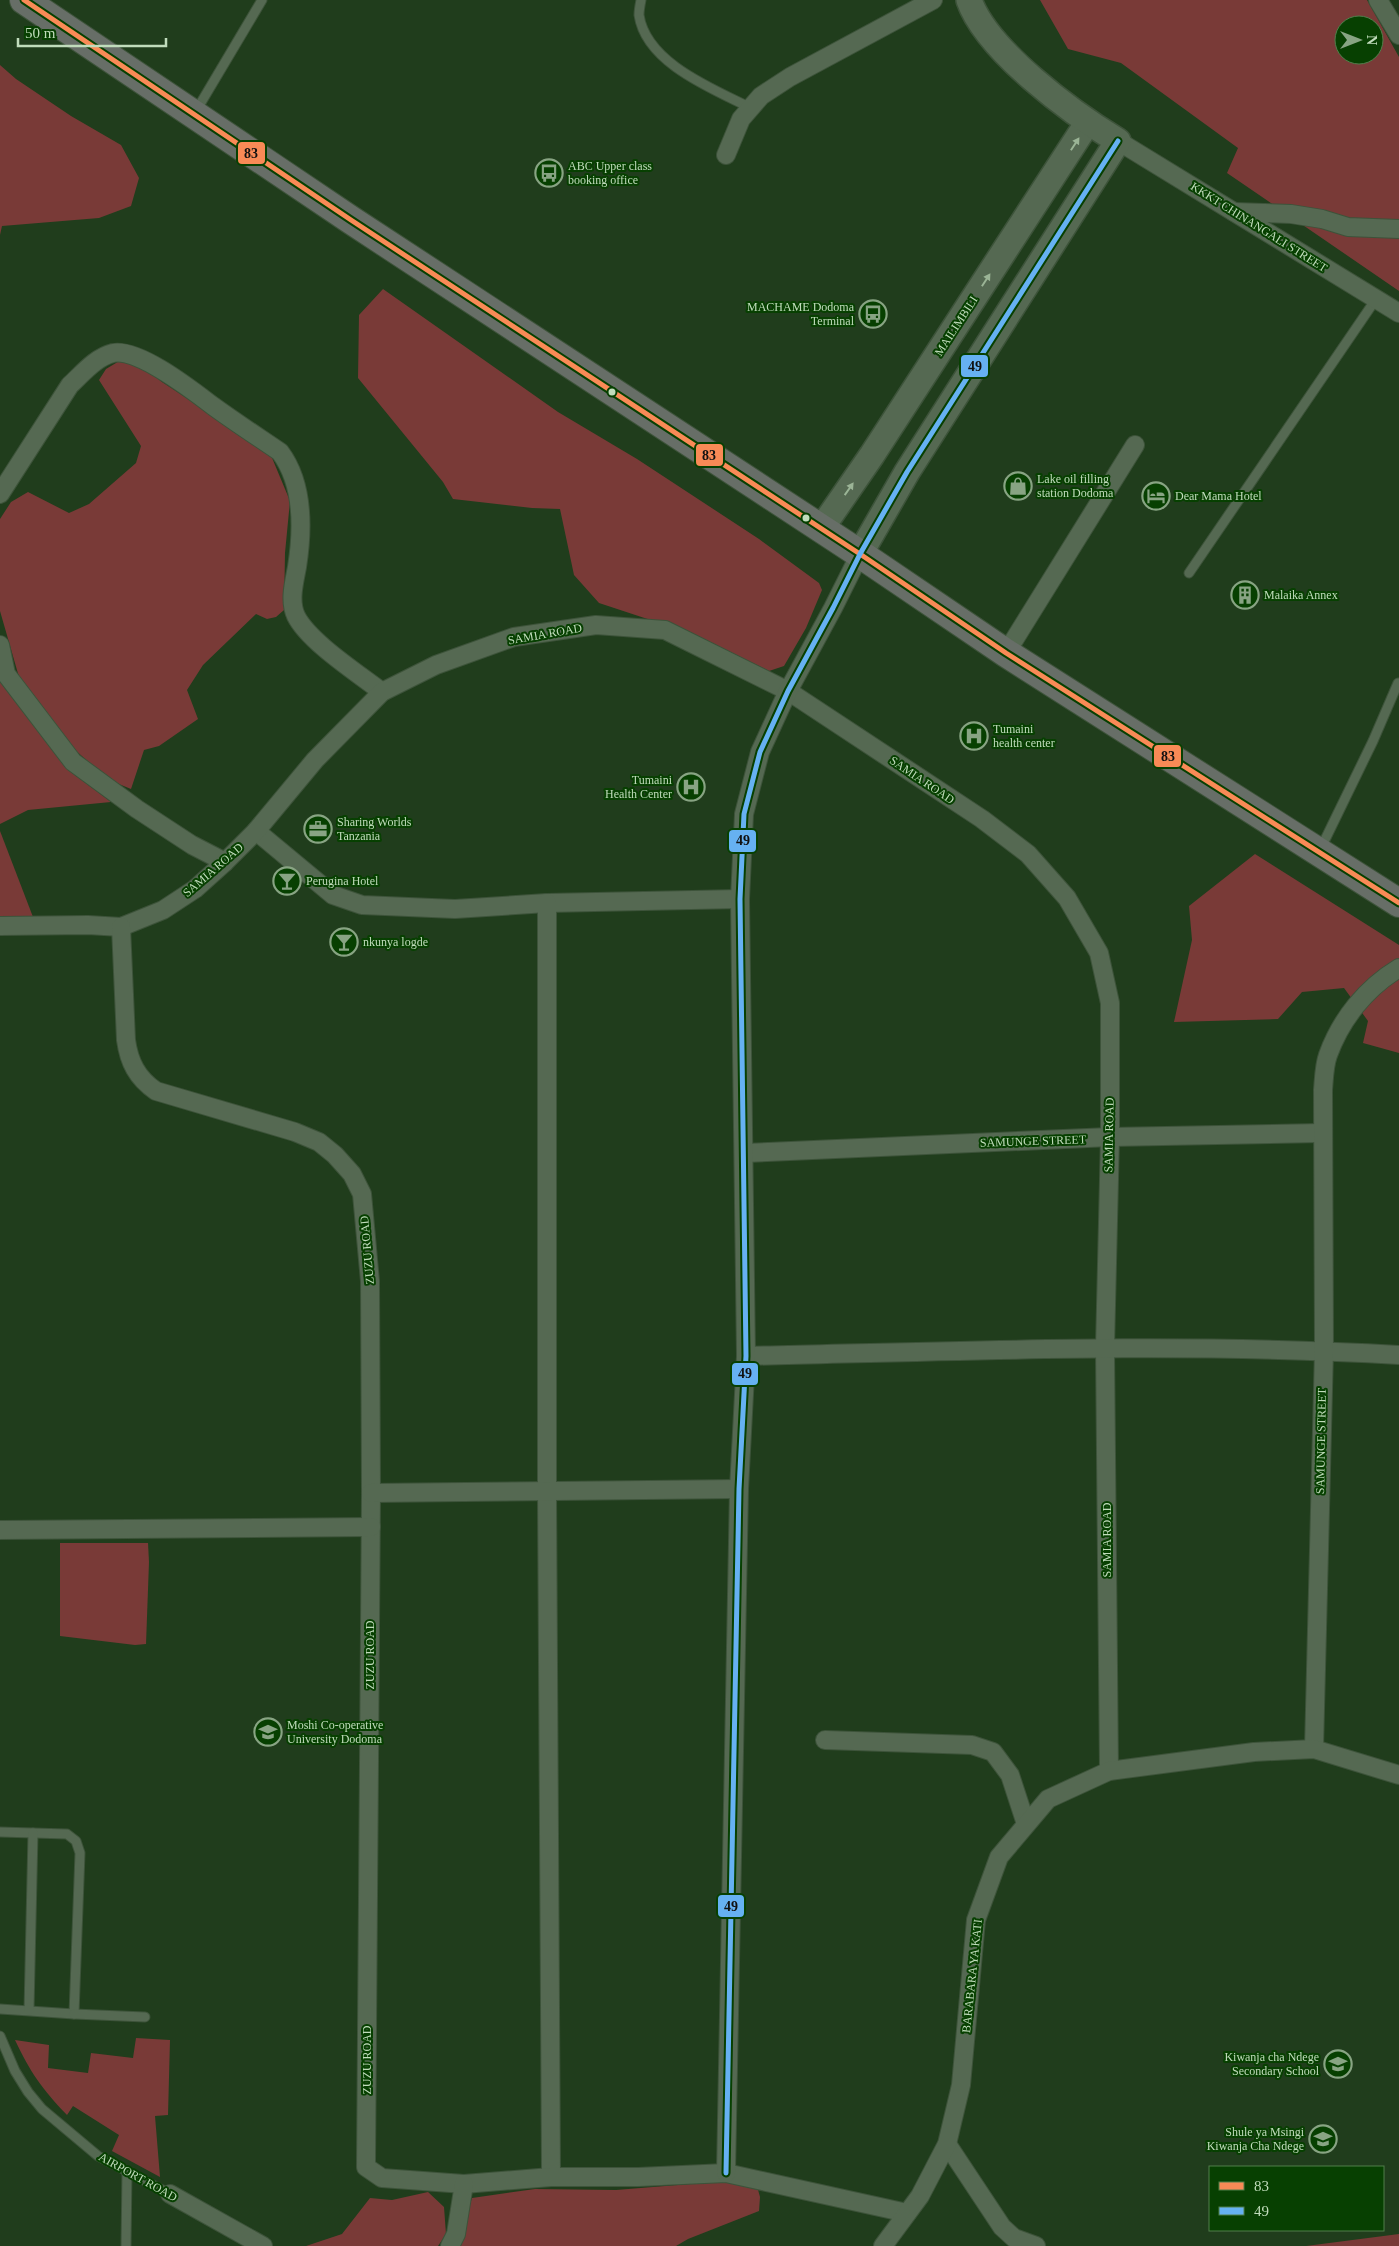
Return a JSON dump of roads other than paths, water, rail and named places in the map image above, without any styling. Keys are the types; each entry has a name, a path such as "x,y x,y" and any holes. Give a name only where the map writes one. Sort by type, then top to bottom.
{"highway":[{"path":"24,0 351,220 860,554 1006,653 1399,903"}],"street":[{"path":"726,155 741,119 761,96 790,77 933,0"},
{"path":"726,2173 740,1489 746,1356 745,1153 740,898 744,814 760,752 788,691 834,608 860,554 906,472 1118,141 1088,122 1008,57 973,12 969,0"},
{"path":"1378,0 1399,35"},
{"name":"MAILIMBILI","path":"821,529 872,455 1088,122"},
{"name":"KKKT CHINANGALI STREET","path":"1118,141 1399,313"},
{"path":"1234,212 1291,214 1322,219 1348,227 1399,230"},
{"path":"0,494 70,385 82,373 112,353 127,354 142,360 178,380 280,452 290,466 295,479 300,513 297,564 293,589 293,603 296,616 308,631 329,651 382,692"},
{"path":"1006,653 1134,445"},
{"name":"SAMIA ROAD","path":"0,926 88,925 121,927 163,910 195,889 226,862 256,831 315,760 382,692 436,665 514,637 596,625 665,630 788,691 997,831 1028,854 1067,898 1100,953 1110,1003 1110,1137 1105,1348 1109,1771"},
{"path":"0,645 6,674 72,762 137,809 192,845 226,862"},
{"path":"256,831 333,895 362,905 455,909 546,903 740,898"},
{"path":"546,903 551,2177"},
{"name":"ZUZU ROAD","path":"121,927 128,1056 145,1083 156,1091 295,1132 318,1142 335,1155 352,1174 362,1194 370,1281 371,1493 366,2167 382,2178 464,2184 551,2177 638,2177 726,2173 907,2213"},
{"name":"SAMUNGE STREET","path":"1314,1749 1324,1350 1322,1090 1327,1057 1349,1012 1384,977 1399,968"},
{"name":"SAMUNGE STREET","path":"745,1153 1110,1137 1321,1133"},
{"path":"746,1356 1105,1348 1324,1350 1399,1355"},
{"path":"371,1493 740,1489"},
{"path":"0,1530 371,1527"},
{"path":"825,1740 972,1745 993,1752 1010,1775 1026,1824"},
{"name":"BARABARA YA KATI","path":"883,2246 920,2196 947,2144 961,2085 976,1920 999,1856 1048,1799 1109,1771 1254,1752 1314,1749 1399,1775"},
{"path":"947,2144 1002,2227 1014,2238 1036,2246"},
{"path":"450,2246 456,2234 464,2184"},
{"name":"AIRPORT ROAD","path":"170,2194 262,2246"}],"lane":[{"path":"195,114 262,0"},
{"path":"641,0 639,15 646,35 663,57 699,82 751,108"},
{"path":"1189,573 1376,299"},
{"path":"1320,851 1398,684"},
{"path":"0,1832 67,1834 79,1847 74,2014"},
{"path":"29,2010 32,1833"},
{"path":"0,2010 145,2017"},
{"name":"AIRPORT ROAD","path":"0,2036 14,2071 42,2109 98,2156 170,2194"},
{"path":"126,2246 127,2171"}],"place":[{"name":"ABC Upper class booking office","path":"549,173"},
{"name":"MACHAME Dodoma Terminal","path":"873,314"},
{"name":"Lake oil filling station Dodoma","path":"1018,486"},
{"name":"Dear Mama Hotel","path":"1156,496"},
{"name":"Malaika Annex","path":"1245,595"},
{"name":"Tumaini health center","path":"974,736"},
{"name":"Tumaini Health Center","path":"691,787"},
{"name":"Sharing Worlds Tanzania","path":"318,829"},
{"name":"Perugina Hotel","path":"287,881"},
{"name":"nkunya logde","path":"344,942"},
{"name":"Moshi Co-operative University Dodoma","path":"268,1732"},
{"name":"Kiwanja cha Ndege Secondary School","path":"1338,2064"},
{"name":"Shule ya Msingi Kiwanja Cha Ndege","path":"1323,2139"}]}
